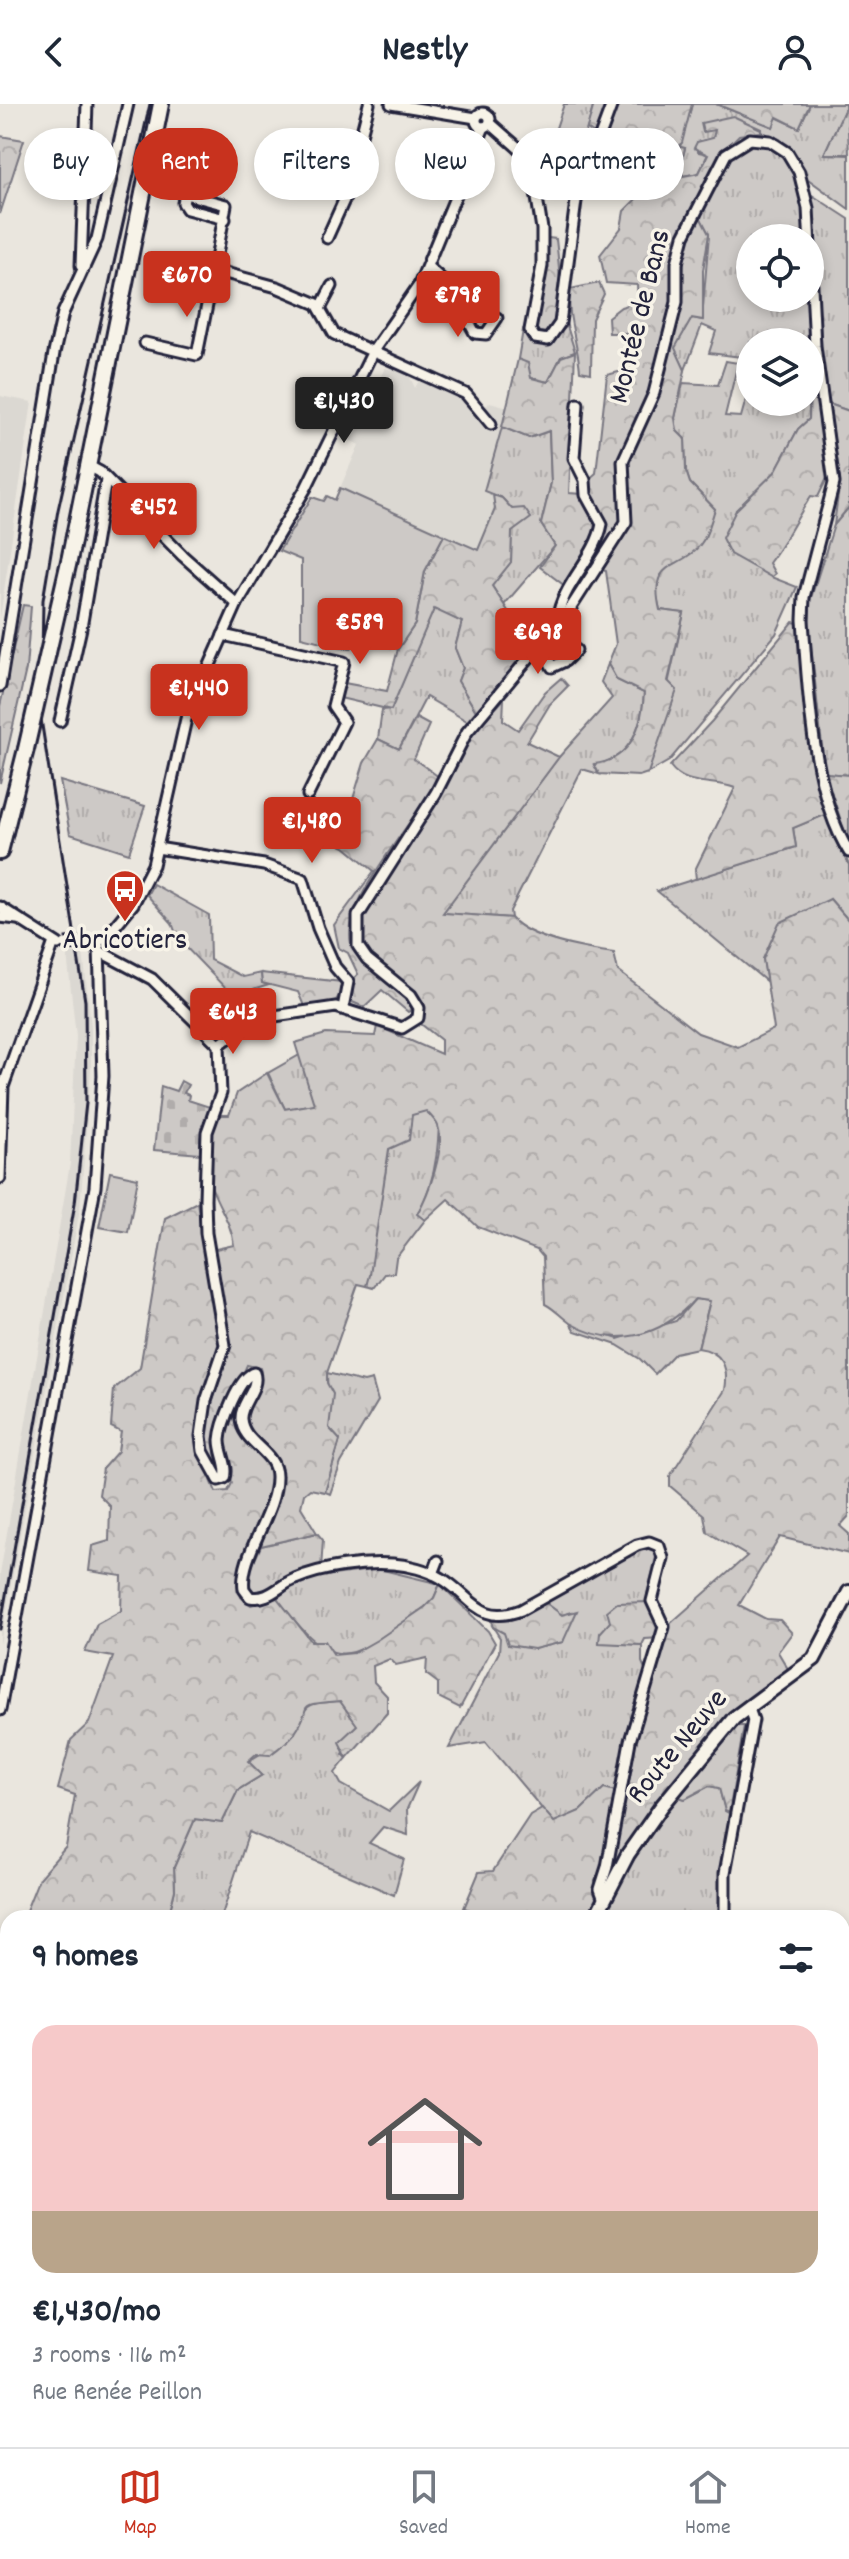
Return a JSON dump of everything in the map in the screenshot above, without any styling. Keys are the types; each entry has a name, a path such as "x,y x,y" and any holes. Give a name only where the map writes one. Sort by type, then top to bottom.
{"main road":[{"path":"1,846 69,561 104,390 103,380 131,267 161,104"},
{"path":"138,230 170,104"}],"street":[{"path":"82,270 87,104"},
{"path":"0,686 54,353 63,313 97,239 128,104"},
{"path":"327,238 345,198 369,104"},
{"path":"391,104 484,115 513,141 533,173 542,229 542,253 530,330 535,338 548,340 560,323 576,201 612,104"},
{"path":"0,1710 95,1187 103,1076 98,947 139,894 157,848 186,719 237,604 306,488 373,351 428,267 484,115"},
{"name":"Montée de Bans","path":"343,1008 407,1026 418,1018 419,1008 411,995 367,959 358,946 358,916 436,793 467,732 559,620 626,522 623,461 654,393 677,302 679,253 719,164 732,148 750,139 779,145 799,172 808,208 815,346 834,474 830,505 804,597 805,653 820,769 838,830 849,852"},
{"path":"145,343 197,355 225,219"},
{"path":"428,267 449,286 475,333 486,334 497,318"},
{"path":"214,270 277,287 321,307 334,334 466,394 491,424"},
{"path":"321,307 332,286"},
{"path":"576,650 560,665 551,665 558,613 597,541 602,524 586,495 585,480 574,458 578,404"},
{"path":"89,466 237,604"},
{"path":"60,721 84,613 106,480"},
{"path":"223,635 344,662 333,706 344,722 308,795"},
{"path":"157,848 264,865 303,879 323,941 335,967 348,982 343,1008 254,1019 219,1045"},
{"path":"0,907 54,942 98,947 152,979 219,1045 221,1093 207,1132 205,1199 206,1233 225,1345 206,1401 201,1436 203,1451 214,1474 219,1480 225,1478 220,1444 222,1428 244,1379 254,1373 255,1384 242,1410 242,1426 272,1461 277,1473 271,1502 246,1569 244,1589 250,1597 262,1598 297,1578 366,1563 397,1564 433,1574 482,1611 504,1615 521,1610 637,1545 652,1542 662,1550 652,1601 664,1627 630,1741 607,1867 601,1882 604,1900"},
{"path":"0,917 17,919"},
{"path":"0,1178 3,1087 54,942"},
{"path":"433,1574 438,1561"},
{"name":"Route Neuve","path":"599,1910 628,1854 661,1807 723,1730 748,1706 814,1659 849,1592"},
{"path":"725,1910 725,1873 753,1720 748,1706"}],"shaded area":[{"path":"385,368 408,373 415,388 421,377 460,394 479,413 490,402 508,407 484,491 493,495 495,509 478,550 340,488 359,445 348,439"},
{"path":"0,396 32,402 0,618"},
{"path":"83,952 91,1027 91,1068 80,1208 0,1645 0,1574 70,1164 76,1036 67,954"}],"green space":[{"path":"564,104 594,104 587,128 556,128"},
{"path":"594,104 692,104 684,135 684,128 587,128"},
{"path":"692,104 716,104 773,127 776,117 799,128 810,104 847,104 824,154 849,155 849,209 808,179 798,157 780,139 761,132 761,129 716,130 713,138 697,142 698,152 708,154 699,173 684,176 684,133"},
{"path":"716,104 810,104 799,128 777,117 773,127"},
{"path":"847,104 849,154 824,154"},
{"path":"733,116 761,129 761,132 739,135 720,154 677,242 672,269 673,301 650,392 621,453 617,473 621,519 575,595 572,595 604,533 588,480 596,473 607,375 626,370 628,333 609,333 608,317 621,307 638,302 637,285 606,283 600,255 621,228 624,211 635,200 684,200 684,176 699,173 708,155 694,148 697,142 713,138 715,130 703,132 701,123"},
{"path":"0,136 24,140 0,214"},
{"path":"763,143 786,158 798,182 805,224 736,224 736,312 809,312 809,328 736,328 736,356 709,353 716,331 702,325 685,370 674,348 692,318 702,320 709,234 698,213 722,168 730,158 750,145"},
{"path":"812,195 849,219 849,411 829,404 824,377 824,328 820,328 819,312 824,312 824,224 814,224"},
{"path":"698,213 709,234 703,270 703,320 692,318 675,348 685,370 675,418 677,431 685,439 686,471 690,483 715,509 700,545 668,568 658,582 660,610 684,613 668,681 677,690 648,773 639,776 599,774 594,764 617,756 632,740 641,718 644,693 617,680 608,664 616,644 606,571 601,570 630,520 625,495 627,461 657,398 682,303 685,239"},
{"path":"548,238 556,239 560,289 557,315 547,336 536,331 534,324"},
{"path":"599,283 604,294 592,319 591,373 580,371 570,309 570,289"},
{"path":"567,326 575,352 561,357 548,382 531,378 518,359 523,330 535,343 547,344"},
{"path":"575,352 569,493 582,494 598,528 565,586 540,567 555,546 541,524 551,483 549,431 529,438 502,427 518,359 528,363 531,378 548,382 561,357"},
{"path":"726,361 736,363 725,416 809,416 798,429 775,472 736,510 771,577 797,587 776,634 669,761 648,773 684,613 660,610 656,592 663,570 693,551 715,509 690,483 686,471 685,439 677,431 675,418 683,383 718,385"},
{"path":"829,404 849,411 849,507 834,525 840,480"},
{"path":"809,416 820,416 829,474 818,497 811,496 769,563 775,574 771,577 730,554 722,538 736,510 775,472 798,429"},
{"path":"502,427 529,438 549,431 551,483 541,524 555,546 504,605 492,586 511,562 512,509 502,498 484,491"},
{"path":"340,488 444,535 425,571 415,624 398,649 361,640 350,649 301,637 301,560 279,551 312,497 324,501 327,496 335,500"},
{"path":"493,495 502,498 512,509 524,508 531,518 512,532 511,562 492,586 510,614 508,629 528,651 476,711 458,681 463,668 455,648 462,622 434,609 391,710 340,698 344,683 387,691 398,649 415,624 425,571 444,535 478,550 495,509"},
{"path":"849,507 849,775 825,773 809,627 810,601 834,525"},
{"path":"23,605 31,606 26,669 0,783 0,706"},
{"path":"434,608 462,622 455,648 463,668 458,681 476,711 467,721 426,697 399,749 378,739 382,710 391,709"},
{"path":"793,622 798,623 816,782 827,814 793,828 796,847 696,879 695,870 735,788 692,780 676,773 670,766 712,721"},
{"path":"608,664 617,680 644,693 641,718 626,749 607,762 594,765 599,774 582,769 510,911 511,918 442,913 559,757 612,698 601,682"},
{"path":"561,678 568,686 550,704 527,742 559,757 443,913 511,918 544,937 614,953 618,971 698,1033 738,1047 774,1029 763,959 779,923 830,899 849,921 849,1516 840,1526 849,1534 849,1554 780,1537 739,1605 766,1619 780,1620 792,1633 778,1652 788,1669 761,1688 714,1732 672,1782 616,1862 612,1861 630,1757 671,1623 747,1556 707,1532 704,1515 670,1486 670,1476 725,1390 726,1374 722,1362 713,1353 698,1348 710,1301 695,1299 668,1322 637,1335 604,1336 570,1323 545,1304 543,1257 537,1250 478,1227 448,1199 425,1220 417,1214 431,1184 440,1146 438,1126 426,1111 412,1115 409,1140 389,1149 367,1286 358,1284 327,1373 327,1383 333,1394 329,1428 340,1440 325,1492 310,1489 304,1494 301,1507 317,1533 261,1546 280,1476 252,1439 245,1423 246,1409 260,1380 260,1368 247,1365 216,1435 215,1453 221,1473 210,1460 205,1445 206,1428 222,1375 227,1343 211,1250 234,1245 210,1182 211,1142 218,1115 229,1115 237,1093 267,1073 285,1109 314,1104 295,1043 326,1034 375,1036 377,1026 441,1054 441,1040 421,1024 423,1010 388,978 369,954 361,927 363,910 449,781 472,734 504,699 503,720 518,730 545,692"},
{"path":"416,718 429,725 414,759 439,777 367,887 355,910 350,931 353,949 358,957 412,1002 413,1009 408,1012 382,990 364,1007 350,1001 352,980 358,974 348,953 339,948 334,925 374,871 345,847 328,839 338,808 349,812 364,763 378,739 399,749"},
{"path":"825,773 849,775 849,845"},
{"path":"60,781 145,806 129,853 70,834"},
{"path":"827,814 849,865 849,921 830,899 763,959 767,982 657,891 796,847 793,828"},
{"path":"153,884 209,915 210,960 243,977 261,973 262,983 269,985 236,995 229,992 178,939 172,923 147,895"},
{"path":"261,973 342,982 343,989 335,1002 304,1006 298,992 262,983"},
{"path":"324,1041 440,1074 435,1163 426,1197 418,1213 425,1220 396,1258 394,1273 385,1274 374,1288 367,1286 389,1149 314,1104 285,1109 268,1073"},
{"path":"181,1081 188,1085 184,1093 189,1095 188,1100 213,1108 200,1138 200,1154 154,1150 161,1086 176,1091"},
{"path":"110,1172 138,1178 128,1232 99,1227"},
{"path":"197,1202 220,1340 198,1418 207,1471 216,1492 228,1491 232,1483 223,1442 229,1416 236,1415 239,1425 265,1460 273,1477 238,1584 241,1597 251,1605 277,1598 311,1641 325,1641 334,1655 354,1653 377,1640 425,1607 434,1598 440,1584 488,1631 495,1643 460,1708 438,1697 438,1683 426,1674 427,1658 396,1665 390,1659 373,1666 374,1682 387,1696 387,1713 347,1758 339,1742 357,1725 340,1701 306,1708 289,1740 270,1755 256,1754 248,1761 262,1775 238,1790 222,1823 195,1819 174,1867 175,1890 170,1910 26,1910 39,1878 66,1847 75,1795 58,1789 71,1740 89,1723 113,1657 85,1652 97,1624 121,1611 122,1576 89,1571 92,1546 109,1541 110,1506 99,1495 103,1468 118,1451 121,1432 111,1427 114,1389 140,1368 165,1218"},
{"path":"695,1299 710,1301 698,1348 675,1353 655,1374 640,1359 617,1345 575,1331 570,1323 618,1339 676,1321"},
{"path":"327,1373 364,1382 372,1380 378,1401 341,1463 330,1494 325,1492 340,1440 329,1428"},
{"path":"317,1533 323,1540 321,1569 270,1591 254,1594 249,1577 261,1546"},
{"path":"642,1549 654,1549 657,1553 647,1594 648,1602 611,1622 601,1634 599,1642 642,1645 642,1662 647,1674 621,1756 615,1791 604,1788 580,1811 554,1823 486,1742 449,1748 499,1652 500,1638 493,1627 534,1649 563,1642 571,1612 562,1615 546,1603"},
{"path":"379,1569 440,1584 434,1598 425,1607 379,1640 346,1654 331,1651 316,1642 277,1598 302,1579"},
{"path":"648,1602 662,1625 660,1638 645,1639 642,1645 599,1643 600,1633 610,1622 607,1611 617,1603"},
{"path":"546,1603 562,1615 577,1611 563,1642 534,1649 508,1645 504,1633 493,1627 491,1621 516,1618"},
{"path":"340,1701 358,1726 343,1754 347,1758 335,1773 341,1784 389,1811 419,1782 407,1809 408,1835 383,1827 369,1843 404,1859 394,1895 249,1832 224,1910 170,1910 175,1890 174,1867 195,1819 222,1823 238,1790 262,1775 247,1762 295,1733 305,1710 321,1703"},
{"path":"744,1726 729,1813 725,1811 719,1788 709,1786 685,1799 679,1797 731,1729"},
{"path":"709,1786 719,1788 725,1810 729,1813 719,1910 606,1910 657,1826 679,1797 685,1799"},
{"path":"604,1788 615,1791 603,1866 595,1881 596,1898 591,1910 464,1908 479,1872 493,1871 530,1815 542,1808 554,1822 580,1811"}],"railway":[{"path":"0,1629 75,1203 86,1103 85,1001 41,719 43,600 58,510 150,104"}],"place":[{"name":"Abricotiers","path":"125,923"}]}
